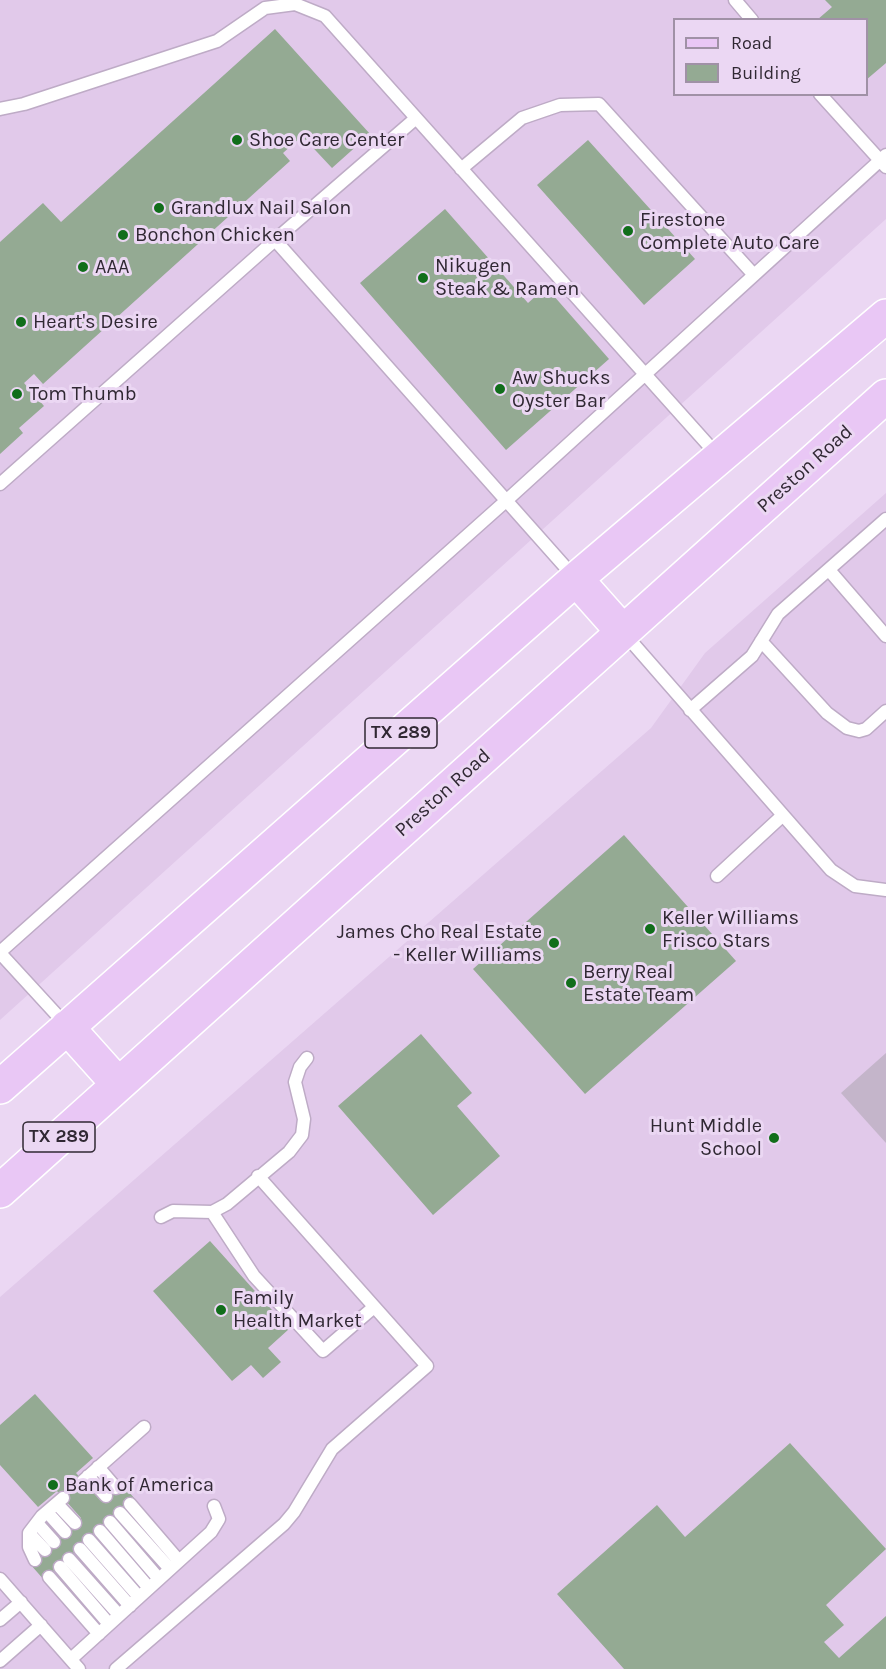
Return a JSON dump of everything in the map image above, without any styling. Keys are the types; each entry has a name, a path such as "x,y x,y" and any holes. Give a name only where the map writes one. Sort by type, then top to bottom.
{"main road":[{"name":"TX 289","path":"0,1087 576,579 886,316"},
{"name":"Preston Road","path":"0,1191 886,396"},
{"path":"576,579 623,632"},
{"path":"67,1027 118,1084"}],"lane":[{"path":"735,0 750,18"},
{"path":"0,109 24,104 217,41 265,8 295,4 325,16 720,458"},
{"path":"67,1027 0,952 884,161 822,96"},
{"path":"461,170 522,118 560,105 599,104 754,275"},
{"path":"0,484 415,119"},
{"path":"275,240 576,579"},
{"path":"690,710 752,656 760,640 778,615 886,519"},
{"path":"829,570 886,636"},
{"path":"623,632 831,870 855,886 886,890"},
{"path":"760,640 827,713 847,728 859,731 866,729 886,711"},
{"path":"717,876 782,816"},
{"path":"161,1217 173,1211 212,1212 227,1204 289,1152 302,1135 304,1119 295,1082 300,1067 307,1058"},
{"path":"116,1669 284,1524 294,1512 332,1449 426,1366 258,1176"},
{"path":"212,1212 254,1276 323,1351 374,1307"},
{"path":"106,1497 85,1478 144,1427"},
{"path":"98,1467 116,1488"},
{"path":"34,1560 28,1547 33,1528 56,1504 70,1528"},
{"path":"130,1504 175,1565"},
{"path":"71,1659 211,1532 219,1519 214,1506"},
{"path":"120,1513 175,1565"},
{"path":"110,1522 159,1579"},
{"path":"33,1528 50,1546"},
{"path":"100,1531 149,1588"},
{"path":"84,1545 135,1602"},
{"path":"109,1624 64,1563 119,1615"},
{"path":"49,1577 99,1634"},
{"path":"0,1579 79,1669"},
{"path":"0,1620 21,1602"},
{"path":"0,1661 41,1625"}],"shaded area":[{"path":"0,0 886,0 886,219 0,1020"},
{"path":"886,493 886,1669 0,1669 0,1297 651,728 705,653"},
{"path":"886,1053 886,1143 841,1093"}],"building":[{"path":"825,0 886,0 886,63 868,78 868,18 819,18 832,7"},
{"path":"275,29 370,134 332,168 302,136 283,153 290,161 43,384 34,374 24,383 44,406 19,428 23,433 0,454 0,242 43,203 61,222"},
{"path":"588,140 695,259 644,305 537,185"},
{"path":"445,209 528,303 546,287 609,359 506,450 360,283"},
{"path":"624,835 736,961 585,1094 473,969"},
{"path":"421,1034 472,1093 457,1106 500,1156 433,1215 338,1106"},
{"name":"Family Health Market","path":"210,1241 289,1329 268,1348 281,1362 263,1378 251,1365 232,1381 153,1291"},
{"name":"Bank of America","path":"35,1394 93,1458 76,1473 101,1501 121,1483 135,1499 45,1581 30,1564 81,1518 57,1491 38,1507 0,1465 0,1425"},
{"path":"790,1443 886,1549 826,1605 844,1625 824,1642 839,1658 886,1616 886,1669 624,1669 557,1594 657,1505 685,1537"}],"place":[{"name":"Shoe Care Center","path":"237,140"},
{"name":"Grandlux Nail Salon","path":"159,208"},
{"name":"Firestone Complete Auto Care","path":"628,231"},
{"name":"Bonchon Chicken","path":"123,235"},
{"name":"AAA","path":"83,267"},
{"name":"Nikugen Steak & Ramen","path":"423,278"},
{"name":"Heart's Desire","path":"21,322"},
{"name":"Aw Shucks Oyster Bar","path":"500,389"},
{"name":"Tom Thumb","path":"17,394"},
{"name":"Keller Williams Frisco Stars","path":"650,929"},
{"name":"James Cho Real Estate - Keller Williams","path":"554,943"},
{"name":"Berry Real Estate Team","path":"571,983"},
{"name":"Hunt Middle School","path":"774,1138"},
{"name":"Family Health Market","path":"221,1310"},
{"name":"Bank of America","path":"53,1485"}]}
